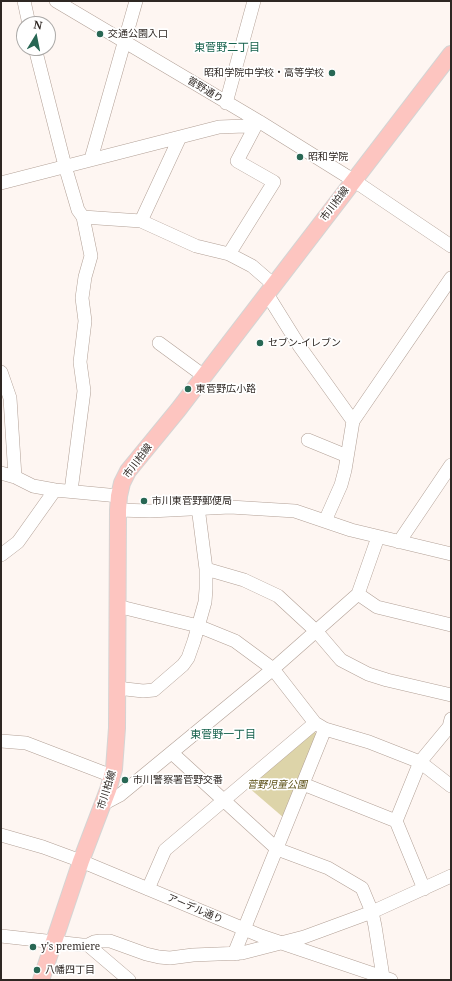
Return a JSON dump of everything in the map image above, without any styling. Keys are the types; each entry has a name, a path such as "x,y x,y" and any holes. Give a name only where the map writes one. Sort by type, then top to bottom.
{"main road":[{"name":"市川柏線","path":"41,980 81,861 111,780 116,741 118,503 122,483 128,471 204,376 451,54"}],"street":[{"path":"24,1 27,16"},
{"name":"菅野通り","path":"56,1 125,41 353,180 451,246"},
{"path":"91,159 136,1"},
{"path":"226,103 254,1"},
{"path":"37,56 65,166 78,210 83,218 91,256 85,277 82,298 85,321 80,362 84,391 71,491"},
{"path":"1,183 219,127 246,126 259,122"},
{"path":"229,254 274,182 237,161 259,122"},
{"path":"141,221 180,137"},
{"path":"83,218 141,221 196,246 229,254 252,266 270,290 300,347 353,420"},
{"path":"325,521 341,485 345,470 353,420 451,278"},
{"path":"159,344 204,376"},
{"path":"1,372 10,398 15,477"},
{"path":"308,440 347,456"},
{"path":"399,542 451,465"},
{"path":"1,473 15,477 33,486 71,491 150,511 198,507 237,507 295,511 378,537 451,554"},
{"path":"1,555 18,542 55,490"},
{"path":"117,688 143,691 154,690 183,665 188,658 198,626 206,589 206,569 198,507"},
{"path":"103,804 120,795 172,753 317,632 358,594 378,537"},
{"path":"206,569 244,580 278,596 317,632 341,660 368,674 451,695"},
{"path":"358,594 377,607 451,625"},
{"path":"117,606 198,626 235,641 273,669 320,726 369,742 420,762 451,786"},
{"path":"424,889 396,821 420,762 449,727 451,719"},
{"path":"237,954 236,949 303,784 320,726"},
{"path":"148,889 165,850 224,800 320,726"},
{"path":"1,741 26,742 111,780 125,791"},
{"path":"172,753 277,849 328,868 362,888 372,912 388,979"},
{"path":"303,784 396,821"},
{"name":"アーデル通り","path":"1,835 38,845 81,861 278,943 388,979"},
{"path":"88,946 94,942 110,942 146,954 170,958 193,955 237,954 304,936 372,912 451,876"},
{"path":"1,936 88,946 129,980"}],"green space":[{"name":"菅野児童公園","path":"314,731 317,734 284,818 248,787"}],"place":[{"name":"交通公園入口","path":"100,34"},
{"name":"昭和学院中学校・高等学校","path":"332,73"},
{"name":"昭和学院","path":"300,157"},
{"name":"セブン-イレブン","path":"260,343"},
{"name":"東菅野広小路","path":"188,389"},
{"name":"市川東菅野郵便局","path":"144,501"},
{"name":"市川警察署菅野交番","path":"125,780"},
{"name":"y's premiere","path":"33,947"},
{"name":"八幡四丁目","path":"37,970"}],"district":[{"name":"東菅野二丁目","path":"227,48"},
{"name":"東菅野一丁目","path":"223,735"}]}
